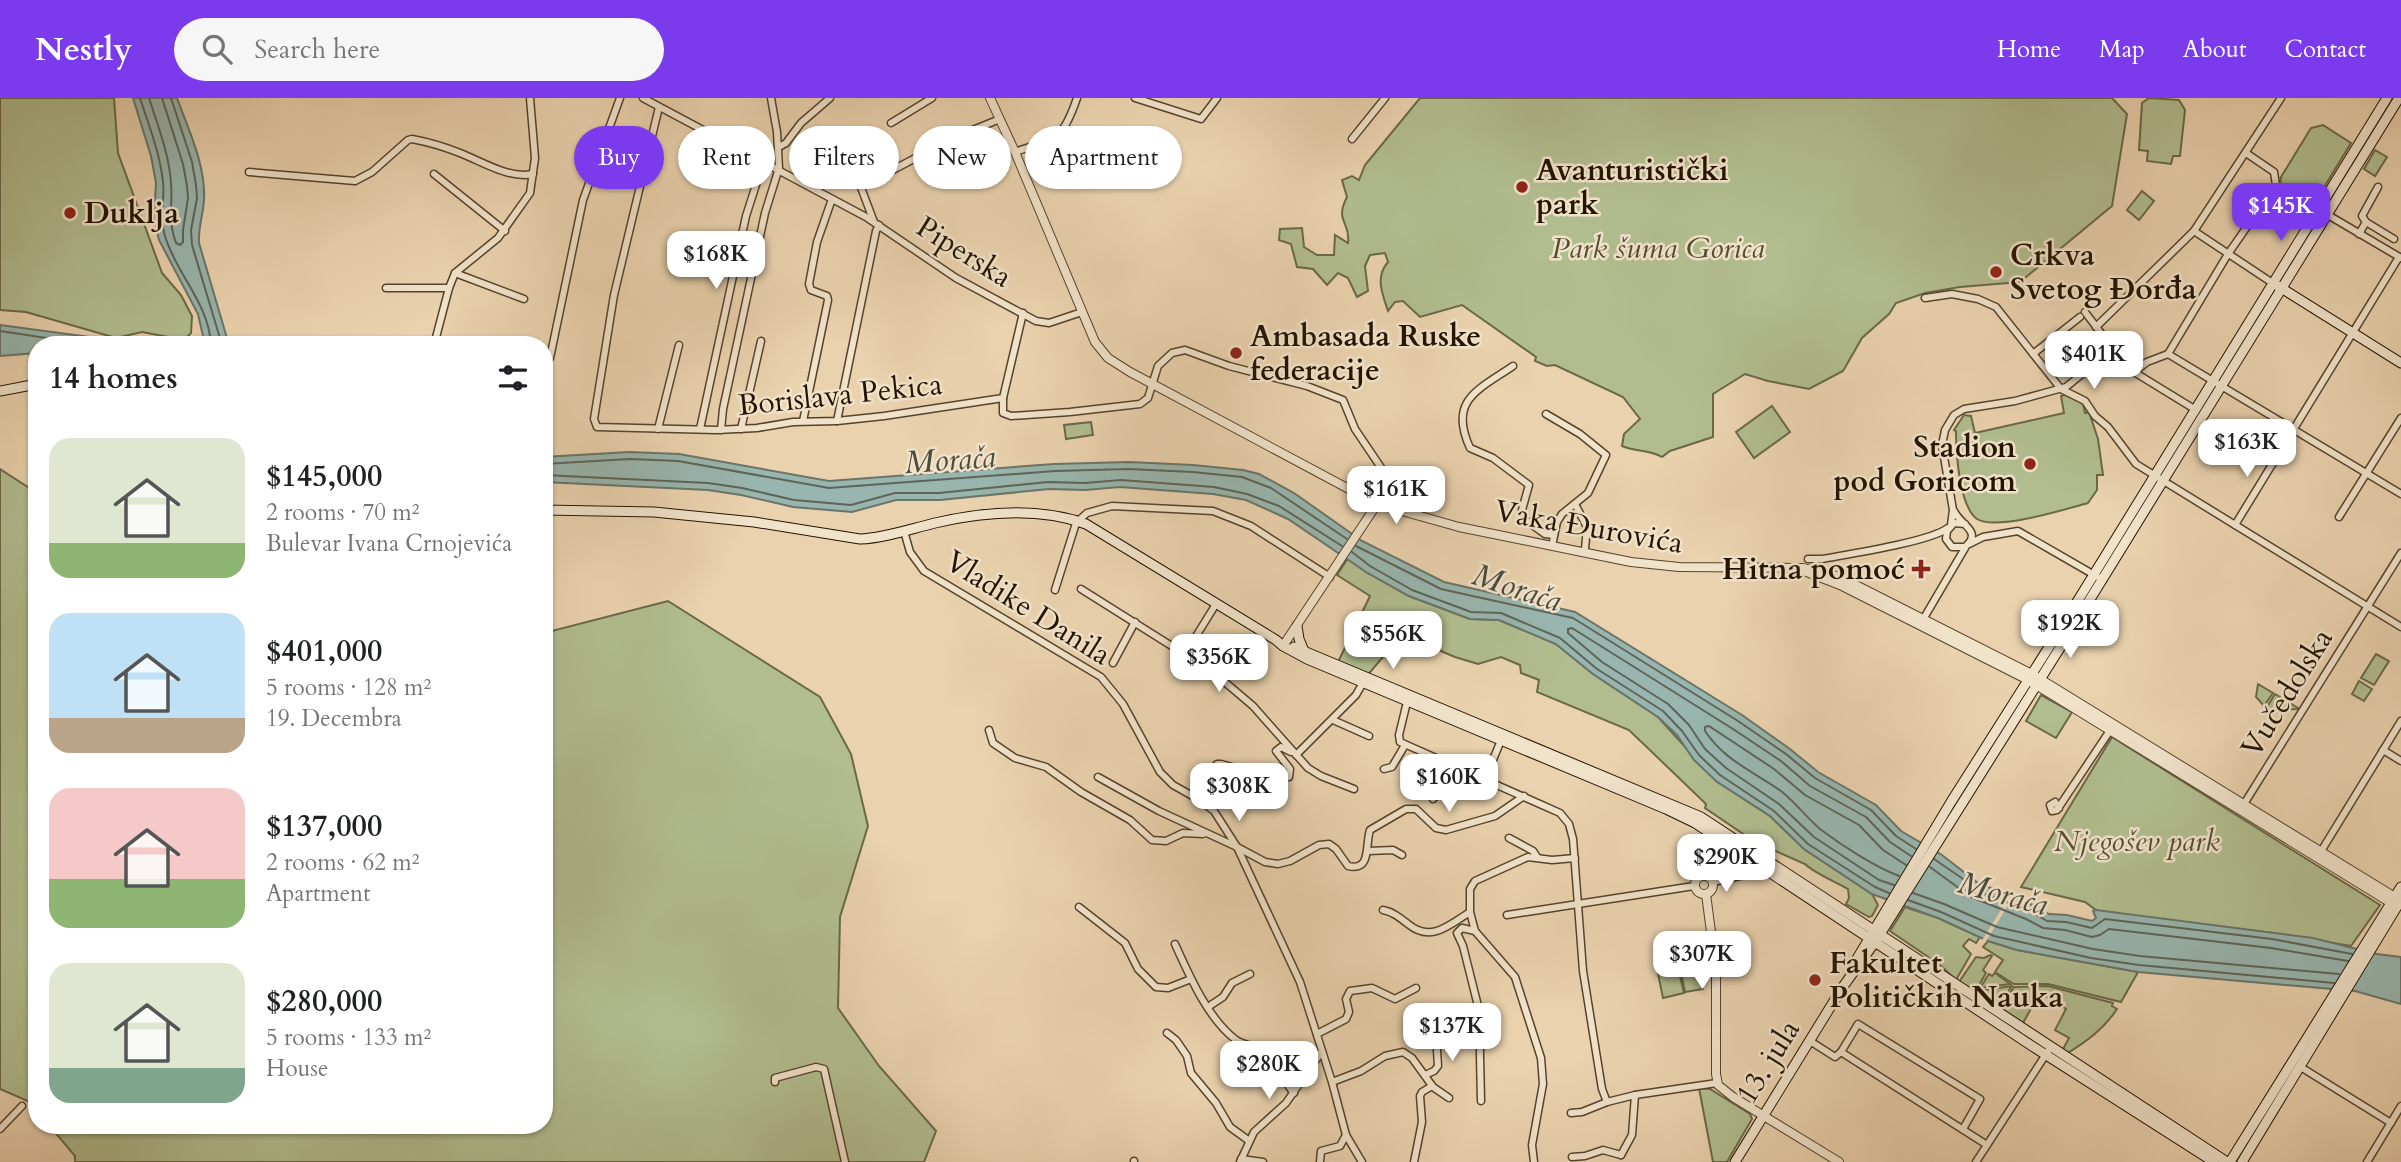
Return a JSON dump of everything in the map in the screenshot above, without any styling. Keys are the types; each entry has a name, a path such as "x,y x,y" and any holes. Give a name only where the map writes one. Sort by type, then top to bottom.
{"main road":[{"path":"2034,680 2094,574 2387,98"},
{"path":"2034,680 2103,580 2399,98"},
{"path":"2274,284 2401,363"},
{"path":"0,391 28,386"},
{"path":"553,510 657,512 757,523 855,538 877,537 954,519 1014,514 1049,514 1077,520 1110,536 1216,604 1306,655 1686,810 2214,1162"},
{"path":"1297,626 1299,641 1306,655"},
{"path":"1365,679 1407,702 1502,737"},
{"name":"13. jula","path":"1735,1162 2034,680"},
{"path":"1732,842 1766,870 1874,936"},
{"path":"2048,1051 2229,1162 2327,1014 2386,917 2401,887"},
{"path":"2242,1162 2327,1014"}],"street":[{"path":"436,336 455,272 505,231 530,193 534,134 530,98"},
{"path":"553,344 583,200 620,98"},
{"name":"Piperska","path":"642,98 694,126"},
{"path":"722,430 723,409 765,213 778,171 779,147 771,98"},
{"path":"779,147 786,143 801,122 830,98"},
{"path":"891,123 932,98"},
{"path":"1015,152 1061,134 1077,98"},
{"path":"1135,98 1201,119 1217,98"},
{"path":"1352,139 1385,98"},
{"path":"2096,327 2194,232 2281,98"},
{"name":"Vaka Đurovića","path":"992,99 1093,337 1102,352 1118,365 1151,384 1377,504 1459,527 1631,562 1672,566 1796,568 1921,622 2034,680 2185,772"},
{"name":"Borislava Pekica","path":"659,107 614,295 595,425 600,428 769,428 803,421 837,421 1003,398"},
{"path":"899,167 953,138 1000,119"},
{"path":"250,172 355,181 372,172 412,139 458,152 518,175 533,174"},
{"path":"2134,372 2147,362 2168,354 2228,254 2276,185 2274,172 2246,153"},
{"name":"Piperska","path":"775,169 877,223 956,278 1044,323 1082,312"},
{"path":"434,174 505,231"},
{"path":"2378,187 2362,216 2366,222 2394,239"},
{"path":"700,429 746,216 755,189"},
{"path":"837,421 876,232 877,223 863,189"},
{"path":"803,421 828,298 811,290 809,284 817,242 832,199"},
{"path":"2235,525 2400,258 2328,215"},
{"path":"2359,234 2366,222"},
{"path":"2194,232 2274,284"},
{"path":"455,272 524,299"},
{"path":"386,288 449,288"},
{"path":"1925,298 1952,294 1978,299 1996,307 2061,389 2085,401 2133,461 2305,571 2401,627"},
{"path":"1023,313 1003,398 1002,410 1008,415 1070,412 1142,403 1148,398 1158,366 1164,358 1185,350 1229,366 1307,386 1343,400 1355,429 1388,478 1385,490 1332,575 1297,626 1281,643"},
{"path":"2033,354 2082,315 2096,327 2134,372 2196,410"},
{"path":"741,429 761,341"},
{"path":"658,429 679,345"},
{"path":"1953,568 1953,552 1946,534 1950,526 1952,507 1942,445 1945,430 1954,415 1964,409 2015,401 2061,389 2071,384 2113,349"},
{"path":"2168,354 2401,494"},
{"path":"1513,366 1471,396 1461,416 1462,431 1470,448 1507,467 1529,485 1522,510 1524,519 1545,534 1555,535"},
{"path":"1546,414 1580,434 1606,455 1588,494 1562,514 1557,522 1552,547"},
{"path":"2339,517 2401,418"},
{"path":"1575,504 1587,527 1586,549"},
{"path":"1055,590 1077,520 1087,513 1112,506 1213,510 1251,526 1332,575"},
{"path":"1952,507 1957,518 1977,532 1995,534"},
{"path":"1921,622 1972,535 1966,525 1957,523 1926,537"},
{"name":"Vladike Danila","path":"904,531 910,552 924,571 1101,677 1123,704 1160,772 1173,785 1194,796 1220,818 1237,847 1300,982 1346,1135 1362,1162"},
{"path":"1808,559 1822,559 1926,537 1937,537 1957,549 1977,538 2021,532 2103,580"},
{"name":"Vučedolska","path":"2244,804 2401,553"},
{"path":"1082,589 1228,684 1312,771 1354,789"},
{"path":"1185,654 1216,604"},
{"path":"1113,663 1135,622"},
{"path":"1295,753 1334,720 1356,695 1365,679"},
{"path":"1407,702 1399,735 1400,742 1560,813 1571,830 1583,971 1602,1089 1607,1101"},
{"path":"1334,720 1369,736"},
{"path":"2321,852 2401,721"},
{"path":"2057,805 2066,797 2112,727"},
{"path":"989,730 993,743 1015,758 1046,767 1081,792 1130,820 1152,839 1166,841 1183,833 1215,836"},
{"path":"1485,779 1502,737"},
{"path":"1384,769 1392,767 1405,745"},
{"path":"1194,796 1217,764 1264,776 1289,778 1290,769 1276,751 1281,747 1295,753"},
{"path":"2383,750 2401,761"},
{"path":"1433,799 1462,769"},
{"path":"2185,772 2244,804 2394,900"},
{"path":"2185,772 2321,852"},
{"path":"1247,795 1264,776"},
{"path":"1098,777 1159,811 1265,862 1278,864 1290,861 1320,845 1329,844 1348,866 1355,867 1364,863 1370,830 1395,814 1413,808 1436,828 1446,830 1495,816 1524,796"},
{"path":"1508,838 1533,851 1537,857"},
{"path":"1706,894 1712,890 1712,872 1732,842"},
{"path":"1368,850 1388,850 1402,855"},
{"path":"1534,1162 1532,1145 1542,1101 1544,1074 1538,1046 1515,977 1475,931 1470,912 1472,883 1520,861 1537,857 1552,860 1574,858"},
{"path":"1706,894 1697,891 1694,886 1701,876 1711,880 1766,870"},
{"path":"1507,915 1694,886"},
{"path":"1706,894 1716,970 1717,1083 1733,1097 1839,1162"},
{"path":"1079,907 1125,943 1138,969 1156,988 1168,988 1191,979"},
{"path":"1382,910 1398,915 1416,930 1429,933 1470,912"},
{"path":"1475,931 1462,928 1457,935 1463,946 1479,1010 1481,1101"},
{"path":"1175,944 1208,1007 1237,1041 1267,1053 1294,1093"},
{"path":"1208,1007 1223,997 1232,983 1250,974"},
{"path":"1317,1034 1346,1019 1349,1012 1346,996 1350,991 1372,988 1395,999 1416,988"},
{"path":"1424,1075 1438,1066 1436,1035 1441,1023"},
{"path":"1810,1041 1835,1057 1858,1024 1980,1100 1962,1129"},
{"path":"1167,1032 1187,1056 1191,1073 1216,1103 1226,1122 1248,1140"},
{"path":"1237,1061 1252,1047"},
{"path":"1264,1162 1240,1160 1248,1140 1259,1125 1286,1103 1322,1051"},
{"path":"1976,1162 2048,1051"},
{"path":"1332,1082 1399,1052 1407,1054 1432,1086 1449,1098"},
{"path":"1841,1052 1987,1145"},
{"path":"2299,1066 2391,1123"},
{"path":"775,1082 775,1078 816,1067 824,1069 845,1162"},
{"path":"1570,1113 1582,1112 1607,1101 1634,1095 1717,1083"},
{"path":"1414,1162 1422,1122 1421,1093 1432,1086"},
{"path":"1621,1155 1632,1135 1634,1095"},
{"path":"0,1129 23,1106"},
{"path":"2367,1162 2401,1106"},
{"path":"1320,1162 1321,1151 1340,1146 1346,1135"},
{"path":"1572,1157 1603,1150 1621,1155 1625,1162"}],"green space":[{"name":"Duklja","path":"0,98 114,98 118,153 162,273 181,295 192,316 191,333 188,336 163,336 142,332 109,336 26,312 0,310"},
{"name":"Park šuma Gorica","path":"1420,98 2112,98 2127,114 2112,206 2020,282 1960,287 1925,293 1896,303 1889,314 1862,338 1843,371 1809,389 1745,374 1713,394 1713,437 1670,451 1662,457 1622,446 1624,434 1640,419 1623,397 1555,365 1547,366 1535,361 1536,357 1462,305 1420,317 1403,301 1395,302 1388,311 1381,285 1382,273 1388,262 1385,253 1370,255 1365,266 1368,291 1357,297 1348,278 1338,273 1327,285 1313,269 1297,267 1291,244 1279,240 1280,229 1302,228 1304,247 1317,255 1334,255 1335,235 1348,243 1342,217 1347,197 1342,180 1352,176 1359,180 1365,165"},
{"path":"2149,98 2179,100 2185,110 2180,156 2173,156 2171,164 2147,161 2148,151 2139,150 2142,103"},
{"path":"2389,100 2392,102 2288,276 2284,274"},
{"path":"2323,125 2351,143 2312,207 2280,186 2281,177 2311,128"},
{"path":"2375,150 2387,157 2375,176 2364,169"},
{"path":"2142,191 2154,201 2139,220 2127,210"},
{"name":"Stadion pod Goricom","path":"2069,394 2083,403 2085,413 2089,412 2098,439 2103,475 2097,475 2097,490 2088,503 2015,521 1986,522 1977,519 1966,503 1958,465 1954,430 1964,415 1971,416 1975,433 2064,413 2061,396"},
{"path":"1772,406 1790,432 1754,458 1736,432"},
{"path":"1091,422 1093,435 1066,439 1064,425"},
{"path":"0,469 28,487 28,1101 0,1089"},
{"path":"1348,558 1366,572 1409,596 1470,619 1499,620 1556,644 1593,674 1658,717 1716,781 1770,816 1804,849 1872,894 1878,905 1872,916 1869,917 1846,904 1849,898 1848,889 1805,864 1764,848 1705,808 1706,804 1629,730 1537,692 1539,680 1521,673 1520,665 1501,657 1478,664 1396,632 1383,657 1366,677 1337,664 1370,596 1337,575"},
{"path":"668,601 820,697 851,754 868,826 840,917 838,1008 879,1066 936,1131 924,1162 75,1162 75,1156 57,1134 553,1134 553,631"},
{"path":"2376,654 2389,661 2374,685 2361,678"},
{"path":"2359,681 2372,689 2364,701 2352,694"},
{"path":"2258,684 2273,693 2264,706 2256,697"},
{"path":"2275,694 2298,709 2268,710 2267,707"},
{"path":"2041,695 2072,712 2056,738 2026,721"},
{"name":"Njegošev park","path":"2112,737 2380,905 2351,946 2273,933 2112,914 2096,910 2085,902 2021,887"},
{"path":"1732,857 1755,870 1720,876 1722,864"},
{"path":"1905,907 1980,937 1976,943 1969,939 1963,946 1971,954 1956,980 1940,965 1890,931"},
{"path":"1988,941 2017,950 2138,972 2121,1002 2048,984 2014,984 1995,972 2003,960 1983,947"},
{"path":"1696,955 1703,989 1685,992 1678,958"},
{"path":"1992,956 1983,970 1986,973 1975,992 1959,982 1976,957 1984,958"},
{"path":"1676,960 1684,993 1663,998 1656,964"},
{"path":"1995,973 2010,984 1980,988 1989,974 1992,976"},
{"path":"2012,986 1998,1006 1977,993 1978,991"},
{"path":"2048,986 2113,1003 2112,1006 2117,1009 2094,1034 2066,1054 2062,1051 2069,1038 2055,1030 2066,1009 2044,995 2041,998 2038,996 2023,1023 2000,1008 2014,987"},
{"path":"1699,1088 1710,1089 1750,1114 1752,1119 1727,1162 1713,1162"}],"water":[{"path":"133,98 177,98 202,174 204,200 199,243 226,336 203,336 198,314 159,240 154,218 156,183 151,156"},
{"path":"0,325 82,336 28,336 28,354 0,356"},
{"name":"Morača","path":"629,452 679,454 829,481 1054,464 1129,462 1193,465 1259,474 1294,493 1362,541 1444,582 1575,612 1742,715 1818,772 1876,805 1901,831 1942,855 1978,883 2049,914 2092,921 2096,918 2093,911 2096,910 2313,938 2377,954 2401,957 2401,1004 2355,991 2138,972 2017,950 1872,894 1804,849 1770,816 1716,781 1694,760 1677,735 1658,717 1593,674 1556,644 1499,620 1470,619 1409,596 1366,572 1288,519 1246,500 1213,494 1120,487 1049,489 940,500 896,500 852,512 793,507 708,490 553,482 553,456"}],"pier":[{"path":"2012,892 2015,894 1985,943 1981,942"}],"place":[{"name":"Avanturistički park","path":"1522,187"},
{"name":"Duklja","path":"70,213"},
{"name":"Crkva Svetog Đorđa","path":"1996,272"},
{"name":"Ambasada Ruske federacije","path":"1236,353"},
{"name":"Stadion pod Goricom","path":"2030,464"},
{"name":"Hitna pomoć","path":"1921,569"},
{"name":"Fakultet Političkih Nauka","path":"1815,980"}]}
